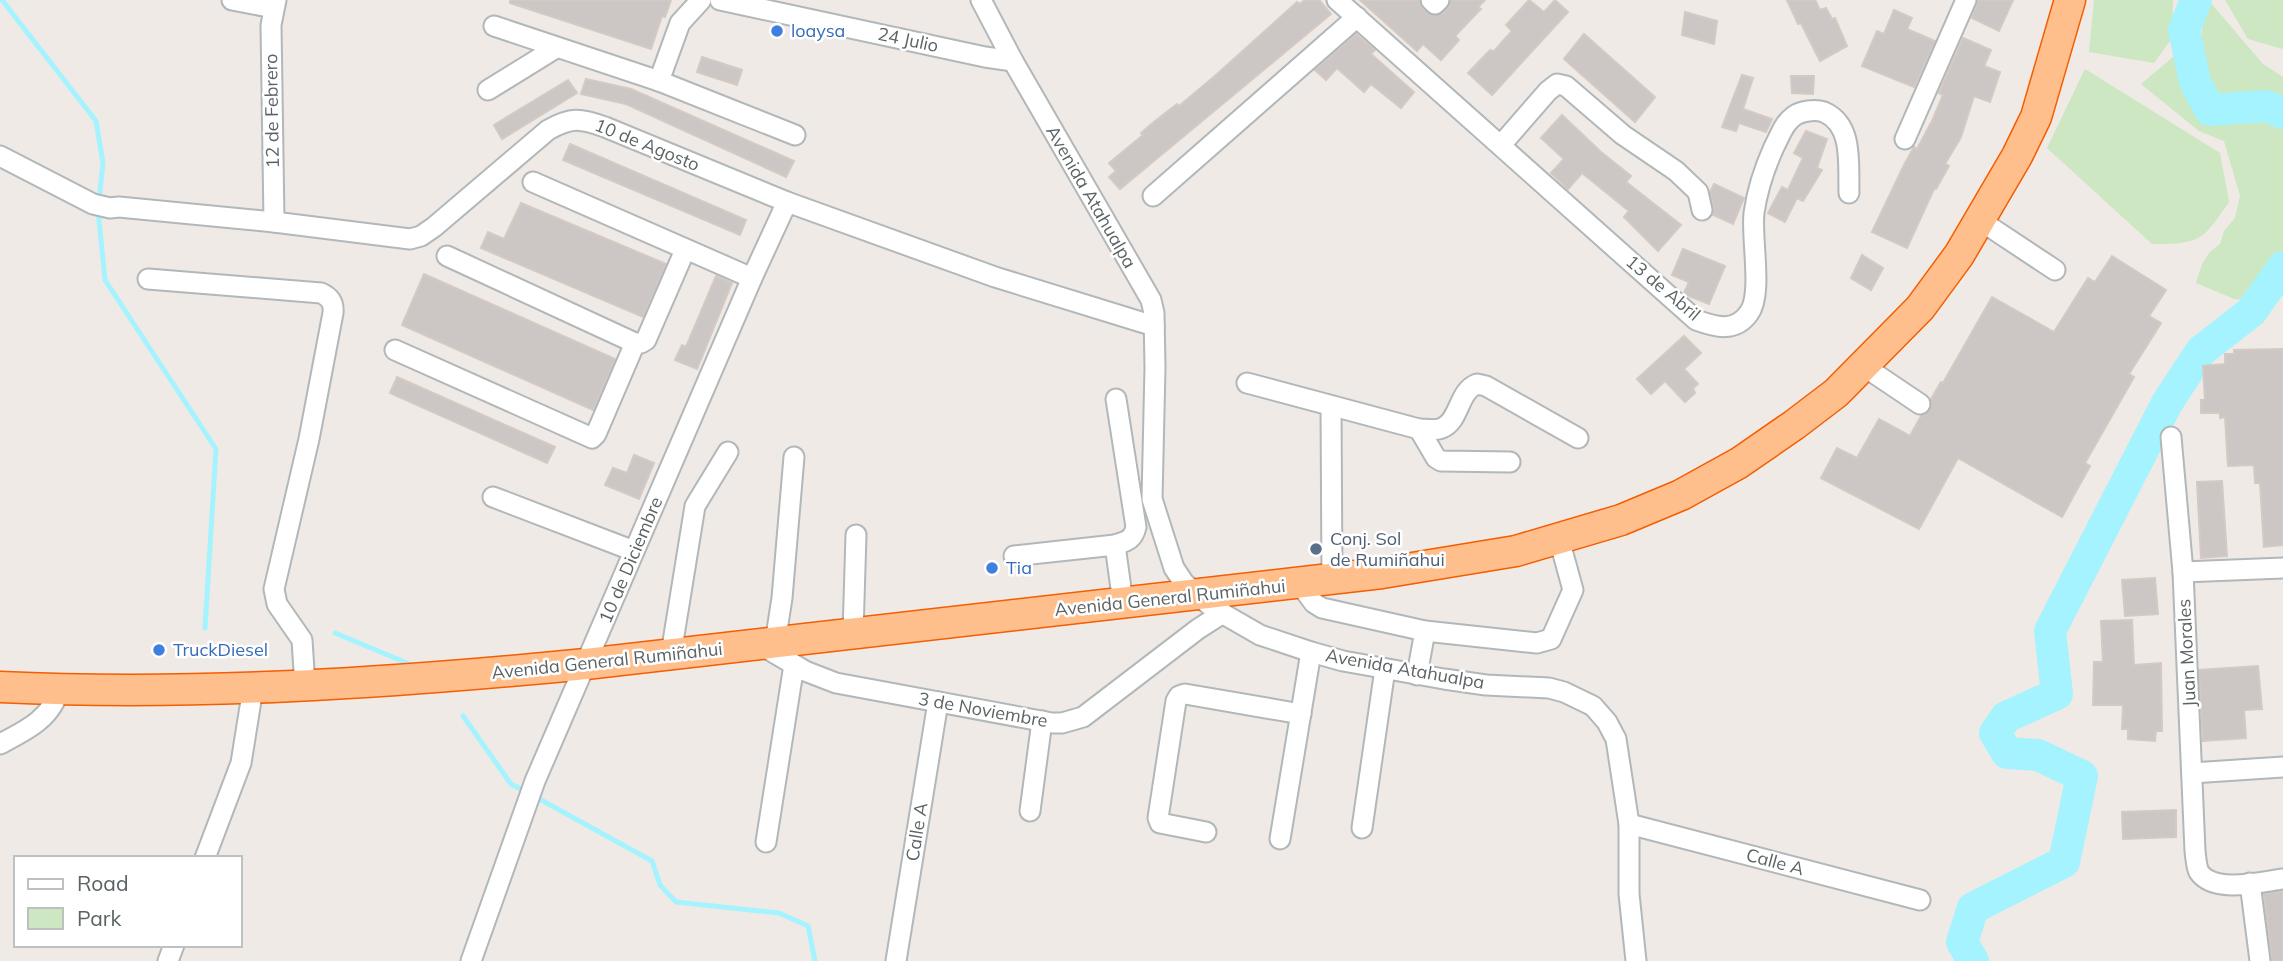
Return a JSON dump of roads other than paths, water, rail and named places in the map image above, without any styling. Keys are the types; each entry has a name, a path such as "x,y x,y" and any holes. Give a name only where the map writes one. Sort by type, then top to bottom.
{"highway":[{"name":"Avenida General Rumiñahui","path":"0,687 126,690 305,686 471,675 671,654 777,651 853,633 1382,573 1516,551 1621,520 1681,495 1739,463 1794,425 1836,393 1920,308 1981,221 2036,117 2070,0"}],"street":[{"path":"232,0 275,4"},
{"path":"659,81 680,23 701,0"},
{"name":"24 Julio","path":"720,0 1013,61"},
{"name":"Avenida Atahualpa","path":"981,0 1013,61 1151,300 1154,313 1152,499 1174,568 1184,583 1213,608 1260,635 1311,652 1417,675 1486,685 1549,688 1594,706 1616,739 1629,824 1629,894 1636,961"},
{"name":"13 de Abril","path":"1337,0 1696,320 1719,328 1741,322 1750,312 1756,296 1754,213 1766,166 1786,122 1799,113 1819,110 1832,116 1841,126 1847,137 1849,193"},
{"path":"1431,0 1435,4 1439,0"},
{"path":"1905,139 1966,0"},
{"name":"12 de Febrero","path":"274,222 271,25 275,4"},
{"path":"1153,196 1357,17"},
{"path":"494,26 659,81 794,135"},
{"path":"488,90 556,48"},
{"path":"1501,145 1548,90 1557,84 1566,86 1623,135 1676,171 1698,192 1702,210"},
{"name":"10 de Agosto","path":"0,156 101,206 274,222 410,239 421,236 434,227 548,130 574,119 605,127 787,202 995,277 1154,326"},
{"path":"533,182 752,278"},
{"name":"10 de Diciembre","path":"471,961 535,781 787,202"},
{"path":"1981,221 2055,270"},
{"path":"447,256 635,343 641,343 646,340 685,250"},
{"path":"148,279 321,293 330,298 332,303 333,313 309,439 274,589 277,604 302,640 305,686"},
{"path":"395,350 592,438 596,435 635,343"},
{"path":"1863,365 1920,404"},
{"path":"1247,383 1419,429 1441,429 1445,426 1467,390 1476,384 1486,386 1578,438"},
{"path":"1014,556 1115,545 1130,540 1136,527 1116,399"},
{"path":"1331,406 1332,579"},
{"path":"1419,429 1436,458 1441,461 1510,462"},
{"name":"Juan Morales","path":"2171,437 2183,572 2197,870 2206,880 2220,885 2250,883"},
{"path":"671,654 695,506 727,452"},
{"path":"766,842 789,690 777,651 794,457"},
{"path":"493,497 634,551"},
{"path":"853,633 856,535"},
{"path":"1300,584 1314,603 1322,608 1425,631 1537,643 1551,639 1573,590 1559,539"},
{"path":"1115,545 1123,603"},
{"path":"2183,572 2283,568"},
{"name":"3 de Noviembre","path":"777,651 805,671 836,683 1062,723 1083,717 1223,613"},
{"path":"1417,675 1425,631"},
{"path":"1280,839 1311,652"},
{"path":"1362,828 1385,669"},
{"path":"0,744 25,732 44,717 57,698 60,688"},
{"path":"206,856 241,763 253,688"},
{"path":"1206,832 1167,826 1160,823 1158,818 1176,701 1179,696 1185,694 1301,714"},
{"name":"Calle A","path":"896,961 938,702"},
{"path":"1030,811 1042,721"},
{"path":"2192,773 2283,767"},
{"name":"Calle A","path":"1629,824 1920,900"},
{"path":"2260,961 2250,883 2283,879"}],"waterway":[{"path":"2,0 96,121 103,163 99,200"},
{"path":"2196,0 2184,30 2195,82 2210,110 2266,106 2283,113"},
{"path":"98,210 105,280 216,449 205,628"},
{"path":"1973,961 1962,942 1973,908 2064,862 2082,776 2038,755 2007,753 1995,733 2006,717 2057,694 2050,631 2167,403 2201,351 2251,312 2283,267"},
{"path":"335,633 407,663 411,668"},
{"path":"463,716 511,784 525,791"},
{"path":"534,796 652,861 660,885 676,902 779,913 808,926 815,961"}],"place":[{"name":"loaysa","path":"777,31"},
{"name":"Conj. Sol de Rumiñahui","path":"1316,549"},
{"name":"Tia","path":"992,568"},
{"name":"TruckDiesel","path":"159,650"}]}
